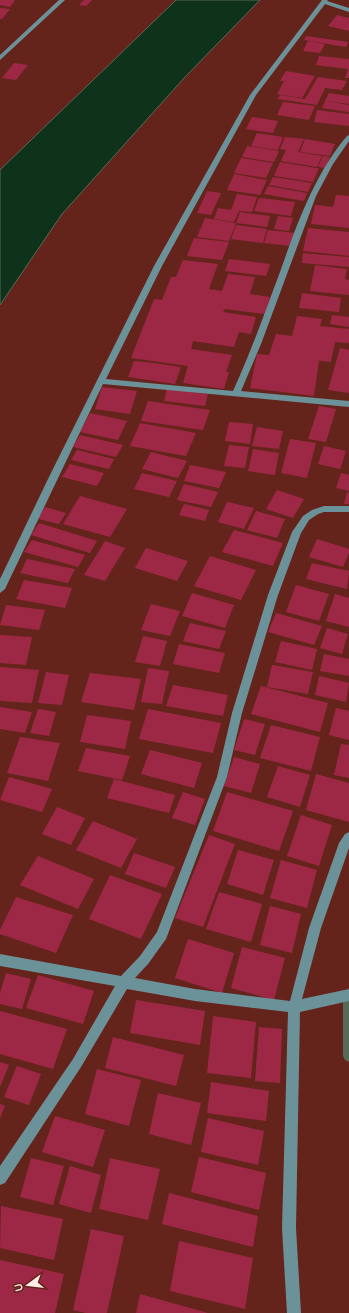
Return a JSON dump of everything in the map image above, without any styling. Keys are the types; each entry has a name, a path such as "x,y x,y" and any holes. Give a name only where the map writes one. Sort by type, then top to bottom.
{"street":[{"path":"0,58 62,0"},
{"path":"0,589 100,381 158,266 253,95 324,1 349,10"},
{"path":"236,393 254,356 303,218 328,167 349,137"},
{"path":"100,381 349,404"},
{"path":"0,1178 77,1063 124,982 144,960 162,935 222,777 237,713 266,618 297,532 306,518 324,508 349,509"},
{"path":"294,1313 289,1228 295,1006 315,928 345,843 349,837"},
{"path":"0,960 194,995 295,1006 349,995"}],"shaded area":[{"path":"176,0 260,0 185,77 62,214 0,305 0,170"}],"building":[{"path":"0,0 15,0 10,7 0,5"},
{"path":"84,0 92,0 86,6 79,5"},
{"path":"0,8 10,9 2,19 0,19"},
{"path":"337,15 349,18 349,31 328,26"},
{"path":"306,36 348,42 346,47 304,40"},
{"path":"308,41 325,44 320,53 303,51"},
{"path":"319,56 349,59 349,78 345,78 348,69 316,65"},
{"path":"14,63 28,65 16,80 2,78"},
{"path":"286,71 315,76 302,98 277,94 284,81 280,81"},
{"path":"318,77 347,81 342,90 325,88 317,105 278,99 280,95 305,99"},
{"path":"329,93 349,96 349,104 325,101"},
{"path":"325,101 349,105 349,112 322,108"},
{"path":"283,102 315,106 309,120 277,115"},
{"path":"317,110 349,114 349,126 314,122"},
{"path":"252,117 278,121 273,133 246,129"},
{"path":"257,133 283,137 278,150 251,146"},
{"path":"285,137 304,139 298,152 322,156 317,167 281,161 286,150 280,149"},
{"path":"305,139 335,144 330,156 300,152"},
{"path":"247,146 279,151 274,162 242,157"},
{"path":"323,156 330,157 325,168 318,167"},
{"path":"241,158 273,163 266,178 234,173"},
{"path":"280,162 319,168 313,182 274,176"},
{"path":"234,174 267,180 260,195 227,190"},
{"path":"273,177 312,183 308,192 269,185"},
{"path":"268,186 307,193 304,201 264,194"},
{"path":"207,191 221,193 211,215 197,213"},
{"path":"237,194 257,197 252,212 239,211 234,222 214,219 218,208 231,210"},
{"path":"336,195 349,196 349,228 311,224 315,205 333,207"},
{"path":"259,198 295,202 291,216 254,211"},
{"path":"240,212 270,216 267,227 236,223"},
{"path":"278,216 293,218 289,231 274,229"},
{"path":"205,218 236,223 229,241 197,237"},
{"path":"236,225 267,229 263,243 231,239"},
{"path":"308,228 349,232 349,256 303,251"},
{"path":"268,230 295,233 291,246 264,243"},
{"path":"194,238 229,242 222,260 187,256"},
{"path":"303,253 349,257 349,267 302,263"},
{"path":"229,259 270,264 266,276 225,271"},
{"path":"183,260 218,264 209,289 222,291 228,274 255,277 250,294 270,297 265,314 225,309 223,312 256,317 251,334 239,332 234,347 193,341 191,349 232,355 226,372 229,372 224,389 183,383 188,366 131,358 154,299 162,300 171,277 176,277"},
{"path":"315,265 347,269 345,279 349,280 349,295 310,291"},
{"path":"302,293 341,298 339,312 299,308"},
{"path":"332,315 349,317 349,327 330,324"},
{"path":"297,316 322,319 320,326 349,329 349,343 335,342 331,362 313,360 319,361 314,396 250,388 257,354 269,355 276,334 292,336"},
{"path":"340,348 349,350 349,393 328,390"},
{"path":"134,361 181,367 175,384 128,377"},
{"path":"102,387 137,391 130,414 95,409"},
{"path":"167,389 208,394 205,406 164,401"},
{"path":"148,401 210,410 203,430 141,421"},
{"path":"319,406 336,409 326,442 308,439"},
{"path":"90,413 127,421 118,440 80,432"},
{"path":"229,422 253,424 250,444 225,441"},
{"path":"140,423 196,433 186,456 130,446"},
{"path":"257,427 283,431 279,449 252,446"},
{"path":"80,435 123,445 116,457 73,447"},
{"path":"290,439 316,443 307,478 281,473"},
{"path":"229,445 249,447 245,468 224,466"},
{"path":"324,446 346,451 340,469 318,464"},
{"path":"253,449 279,453 275,475 248,471"},
{"path":"77,450 114,459 109,469 71,460"},
{"path":"151,452 187,461 178,478 142,469"},
{"path":"70,464 104,473 97,486 62,477"},
{"path":"190,465 226,472 219,488 184,481"},
{"path":"142,473 177,481 169,497 134,489"},
{"path":"341,473 349,475 349,491 336,488"},
{"path":"184,484 218,492 211,507 177,500"},
{"path":"277,490 304,499 293,518 266,509"},
{"path":"347,492 349,493 349,504 344,504"},
{"path":"80,496 127,509 110,537 63,524"},
{"path":"227,502 254,508 244,529 218,522"},
{"path":"184,504 209,510 205,521 179,515"},
{"path":"45,507 66,513 59,524 38,519"},
{"path":"256,511 285,519 277,538 247,530"},
{"path":"39,523 97,541 90,553 31,535"},
{"path":"234,530 283,543 273,566 222,552"},
{"path":"317,539 349,549 349,553 343,567 309,557"},
{"path":"32,540 85,555 78,567 24,552"},
{"path":"105,541 125,548 105,581 84,575"},
{"path":"146,548 188,561 177,581 135,568"},
{"path":"210,556 256,570 241,600 194,586"},
{"path":"27,559 75,569 68,583 20,573"},
{"path":"312,563 349,571 347,589 306,579"},
{"path":"24,580 72,588 65,608 16,599"},
{"path":"296,585 329,594 319,621 286,612"},
{"path":"192,593 234,605 225,628 182,616"},
{"path":"335,594 349,598 349,627 326,621"},
{"path":"151,604 180,611 170,636 141,630"},
{"path":"6,605 45,610 39,630 0,625"},
{"path":"276,613 322,626 314,645 268,632"},
{"path":"190,623 226,631 219,649 183,641"},
{"path":"327,628 348,634 342,654 320,648"},
{"path":"0,635 32,637 26,665 0,663"},
{"path":"143,636 167,641 160,666 135,662"},
{"path":"281,641 317,649 312,670 275,662"},
{"path":"179,644 225,653 219,673 173,664"},
{"path":"324,654 349,659 349,676 320,671"},
{"path":"272,665 313,672 308,694 267,687"},
{"path":"0,667 39,670 32,703 0,701"},
{"path":"148,668 169,671 162,704 141,702"},
{"path":"46,672 69,675 62,705 38,703"},
{"path":"90,673 141,679 134,710 81,702"},
{"path":"319,676 349,683 346,702 315,695"},
{"path":"173,685 228,695 223,716 166,706"},
{"path":"261,686 328,703 320,732 251,714"},
{"path":"0,707 32,712 25,733 0,729"},
{"path":"336,708 349,711 349,740 329,735"},
{"path":"38,709 56,712 49,736 30,733"},
{"path":"148,709 221,723 213,753 139,739"},
{"path":"87,715 131,721 125,749 80,742"},
{"path":"244,719 265,724 255,755 234,750"},
{"path":"271,725 320,737 311,771 260,758"},
{"path":"20,737 60,743 48,781 7,773"},
{"path":"341,744 349,745 349,778 334,775"},
{"path":"86,748 130,756 122,780 78,771"},
{"path":"150,750 202,763 194,788 141,774"},
{"path":"234,757 260,764 251,793 224,786"},
{"path":"278,766 310,775 300,807 267,797"},
{"path":"316,774 349,783 349,822 306,810"},
{"path":"9,777 52,789 42,812 0,800"},
{"path":"114,779 175,795 169,813 107,798"},
{"path":"183,792 205,799 195,825 172,818"},
{"path":"227,792 293,811 279,851 213,831"},
{"path":"57,807 85,818 71,845 42,834"},
{"path":"301,815 332,825 319,866 287,856"},
{"path":"93,821 137,839 121,868 76,850"},
{"path":"209,835 235,844 203,927 175,918"},
{"path":"238,850 274,860 263,895 227,884"},
{"path":"134,853 175,867 166,888 125,874"},
{"path":"38,856 94,879 78,909 20,885"},
{"path":"281,860 317,870 307,908 270,898"},
{"path":"110,875 162,894 141,939 89,919"},
{"path":"219,892 262,904 251,942 206,929"},
{"path":"16,897 73,915 56,953 0,934 0,930"},
{"path":"270,906 301,914 292,953 260,945"},
{"path":"188,939 234,953 222,993 175,978"},
{"path":"242,947 285,958 274,1000 231,988"},
{"path":"6,973 31,979 22,1009 0,1004 0,993"},
{"path":"38,975 94,991 83,1024 26,1008"},
{"path":"136,1000 205,1011 200,1045 130,1033"},
{"path":"0,1011 67,1029 53,1069 0,1054"},
{"path":"213,1016 256,1022 251,1078 207,1073"},
{"path":"259,1027 282,1029 280,1083 255,1081"},
{"path":"113,1037 184,1055 176,1086 105,1068"},
{"path":"0,1062 9,1065 0,1087"},
{"path":"17,1066 41,1074 29,1105 4,1097"},
{"path":"97,1069 141,1080 129,1126 85,1114"},
{"path":"211,1082 269,1091 266,1121 207,1113"},
{"path":"158,1093 201,1103 191,1145 149,1134"},
{"path":"0,1104 5,1106 0,1118"},
{"path":"55,1116 105,1130 93,1167 42,1152"},
{"path":"208,1118 264,1131 258,1165 201,1152"},
{"path":"199,1157 266,1173 259,1210 191,1192"},
{"path":"31,1158 64,1166 53,1205 20,1197"},
{"path":"110,1158 160,1169 148,1220 99,1209"},
{"path":"70,1166 101,1175 91,1213 59,1204"},
{"path":"169,1193 258,1216 253,1247 162,1224"},
{"path":"1,1206 63,1219 54,1260 0,1248"},
{"path":"91,1229 124,1236 107,1313 86,1313 73,1310"},
{"path":"179,1241 253,1258 245,1309 170,1291"},
{"path":"0,1260 64,1274 55,1313 0,1313"},
{"path":"140,1294 208,1313 136,1313"}],"waterway":[{"path":"349,997 349,1056"}]}
